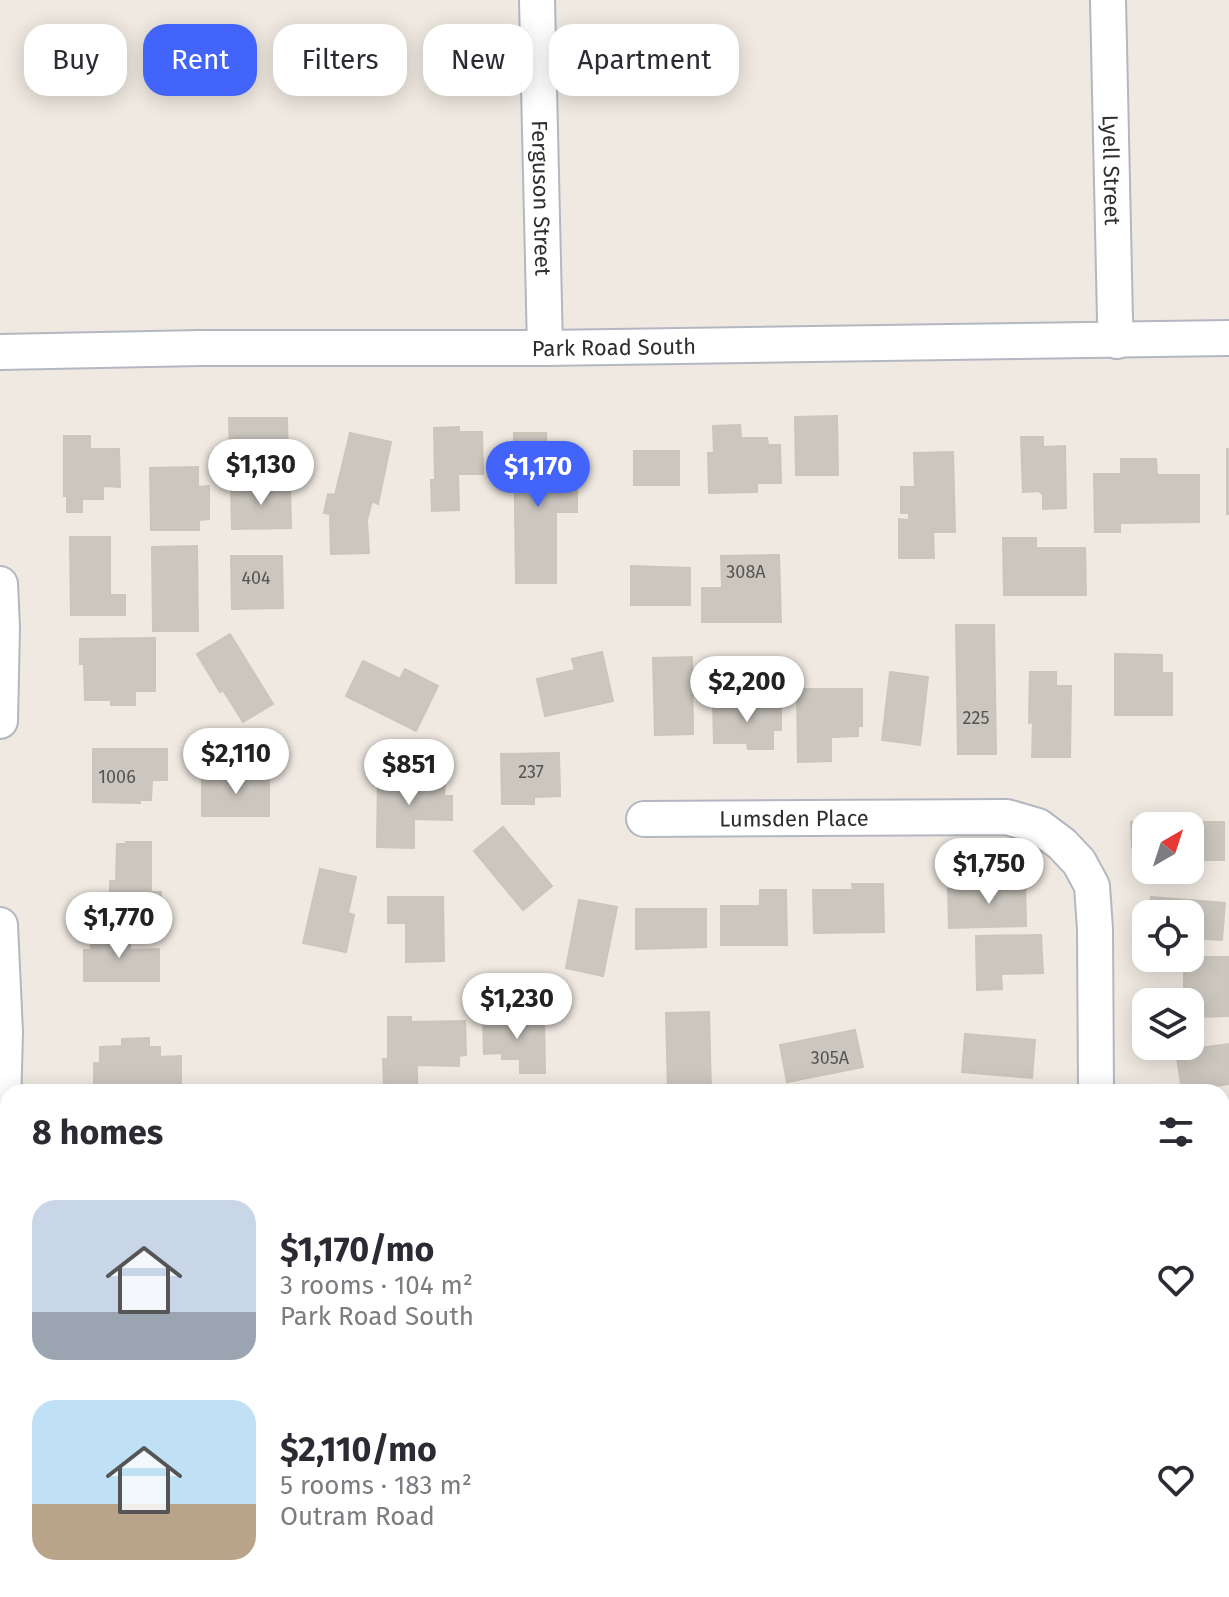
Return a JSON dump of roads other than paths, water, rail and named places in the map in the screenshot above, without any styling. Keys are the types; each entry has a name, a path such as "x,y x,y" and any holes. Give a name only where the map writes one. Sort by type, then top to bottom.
{"street":[{"name":"Ferguson Street","path":"537,0 545,348"},
{"name":"Lyell Street","path":"1108,0 1117,341"},
{"name":"Park Road South","path":"0,352 1229,338"},
{"path":"0,584 0,721"},
{"name":"Lumsden Place","path":"644,819 1007,817 1038,826 1079,862 1092,886 1096,1084"},
{"path":"0,925 5,1032 4,1084"}]}
